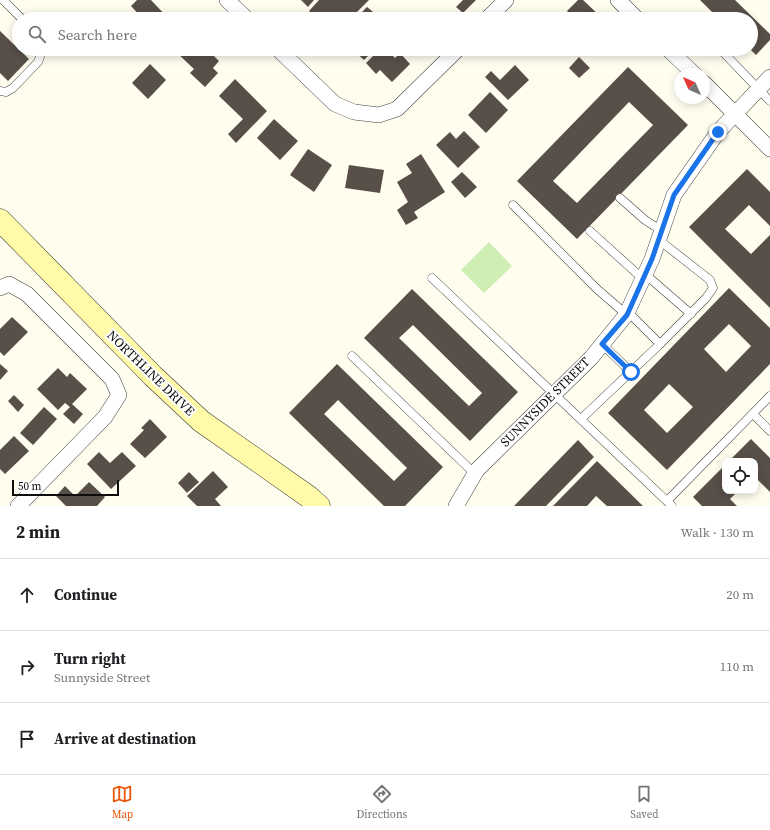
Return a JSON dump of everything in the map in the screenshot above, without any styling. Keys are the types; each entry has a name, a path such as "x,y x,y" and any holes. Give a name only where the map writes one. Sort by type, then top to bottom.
{"street":[{"path":"227,0 240,12"},
{"path":"495,12 506,0"},
{"path":"618,0 631,12"},
{"path":"285,56 335,104 354,112 379,115 397,109 451,56"},
{"path":"675,56 688,68"},
{"name":"SUNNYSIDE STREET","path":"456,506 474,473 602,344 627,314 644,276 674,195 718,132 770,77"},
{"path":"710,89 770,149"},
{"name":"NORTHLINE DRIVE","path":"0,220 148,371 201,421 309,496 320,506"},
{"path":"0,288 9,284 27,294 112,379 119,395 105,417 18,506"}],"lane":[{"path":"3,0 15,12"},
{"path":"0,91 6,92 13,88 38,62 40,56"},
{"path":"727,56 770,101"},
{"path":"581,419 691,314 713,288 710,280 620,198"},
{"path":"513,205 597,289 660,344"},
{"path":"590,231 691,314"},
{"path":"432,278 670,504 770,396"},
{"path":"602,344 631,372"},
{"path":"352,356 474,473"},
{"path":"752,414 770,431"}],"green space":[{"path":"489,242 512,266 484,293 461,270"}],"building":[{"path":"137,0 151,0 162,12 137,12 131,6"},
{"path":"301,0 314,0 308,7"},
{"path":"319,0 369,0 357,12 309,11"},
{"path":"463,0 476,0 464,12 456,7"},
{"path":"578,0 583,0 596,12 568,12 567,11"},
{"path":"700,0 735,0 747,12 712,12"},
{"path":"367,7 373,12 362,12"},
{"path":"758,22 770,34 770,40 758,53"},
{"path":"0,31 12,43 12,56 26,56 29,59 8,81 0,73"},
{"path":"180,56 214,56 219,61 213,68 218,73 205,87 190,73 194,69"},
{"path":"360,56 368,56 364,60"},
{"path":"373,56 393,56 395,58 397,56 403,56 410,64 392,82 380,70 376,74 366,63"},
{"path":"579,57 590,68 579,78 569,68"},
{"path":"150,64 166,80 148,99 132,83"},
{"path":"515,65 529,80 508,100 485,77 491,71 500,80"},
{"path":"628,67 688,125 577,239 517,181","holes":["629,102 653,125 577,203 553,181"]},
{"path":"235,79 267,111 236,143 228,134 243,119 219,96"},
{"path":"490,92 508,110 486,133 468,115"},
{"path":"274,119 298,141 280,160 257,138"},
{"path":"464,131 480,147 458,168 436,145 450,132 456,139"},
{"path":"308,149 332,165 314,192 290,175"},
{"path":"421,154 445,192 414,212 418,218 406,225 397,210 408,202 397,182 412,173 406,164"},
{"path":"349,165 384,170 380,193 345,188"},
{"path":"747,169 770,192 770,226 749,205 725,229 751,254 770,235 770,308 689,227"},
{"path":"462,172 477,187 465,198 451,182"},
{"path":"729,288 770,328 770,364 667,470 608,413","holes":["729,324 751,346 726,372 704,349","669,384 693,407 667,433 644,410"]},
{"path":"412,289 518,392 470,441 364,338","holes":["413,325 482,393 469,406 399,338"]},
{"path":"12,317 28,332 4,356 0,352 0,329"},
{"path":"0,364 8,371 0,380"},
{"path":"337,364 443,467 405,506 384,506 289,413","holes":["338,400 407,468 394,481 324,414"]},
{"path":"58,368 67,377 70,373 87,389 72,404 83,414 74,424 63,414 70,407 65,403 58,410 37,389"},
{"path":"14,395 24,405 18,412 8,401"},
{"path":"44,407 57,419 33,445 20,433"},
{"path":"150,419 167,437 145,458 130,444 144,430 141,428"},
{"path":"14,436 29,451 5,474 0,469 0,450"},
{"path":"751,439 770,458 770,492 758,480 758,458 732,458"},
{"path":"578,440 594,457 546,506 514,506"},
{"path":"99,452 110,463 122,452 136,466 111,489 87,464"},
{"path":"597,461 643,506 607,506 596,496 587,506 553,506"},
{"path":"722,468 722,494 735,494 730,499 737,506 702,506 693,497"},
{"path":"213,471 228,487 215,499 221,506 197,506 187,496"},
{"path":"189,472 199,482 187,493 178,483"},
{"path":"89,482 105,497 97,506 66,506 56,496 65,486 75,496"}],"route":[{"path":"631,372 602,344 627,315 652,259 674,195 718,132"}]}
